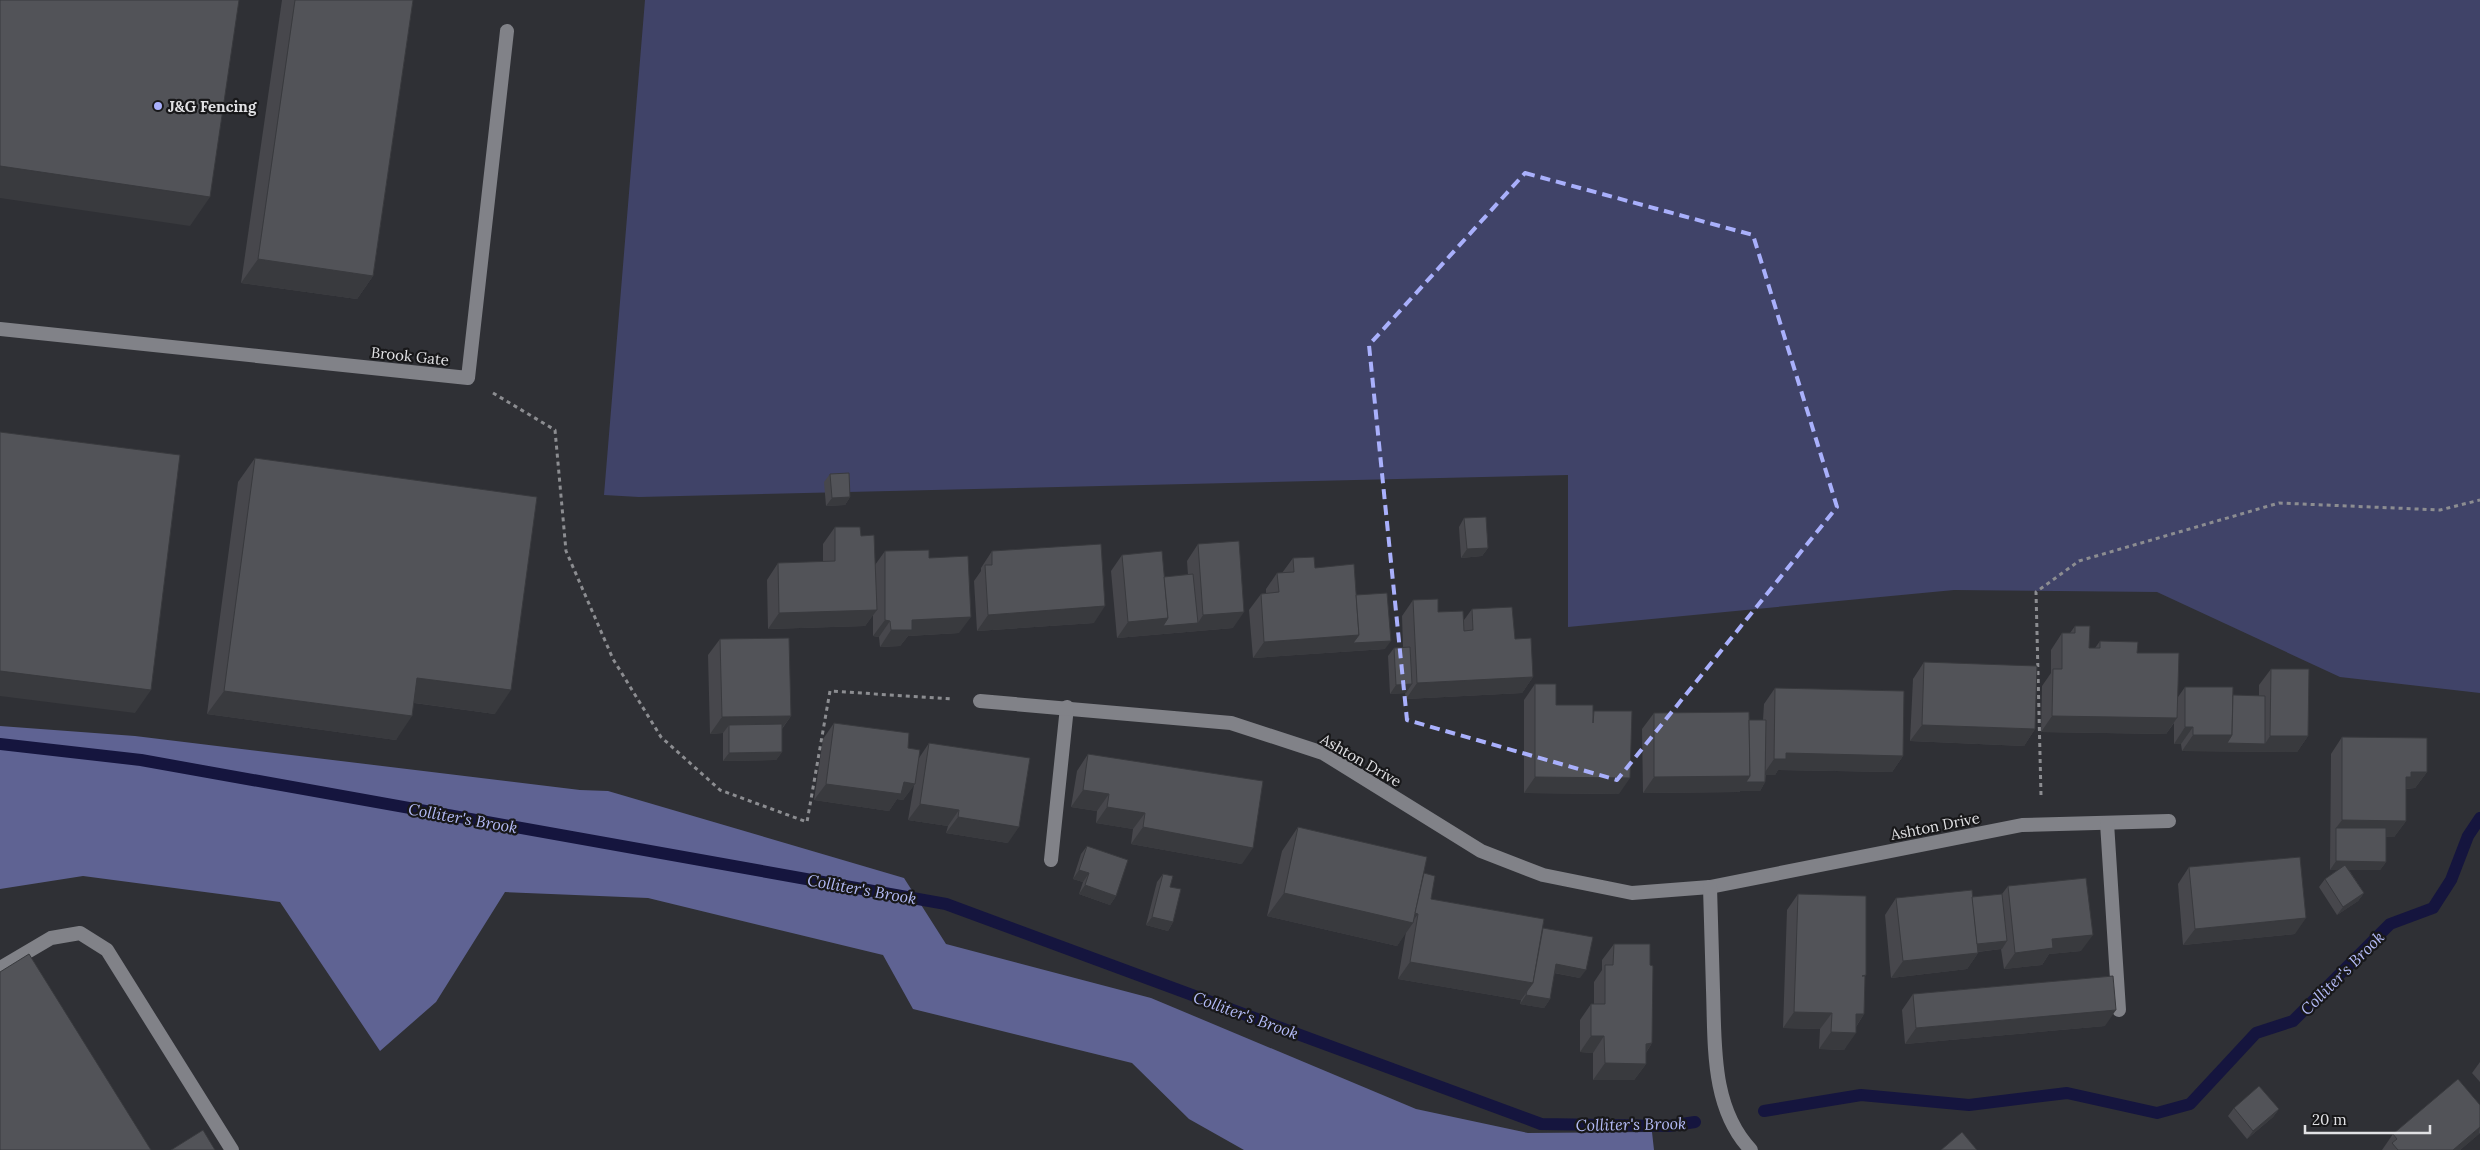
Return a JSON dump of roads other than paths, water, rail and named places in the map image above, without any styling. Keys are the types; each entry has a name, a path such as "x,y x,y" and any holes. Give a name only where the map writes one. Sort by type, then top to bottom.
{"street":[{"name":"Brook Gate","path":"0,329 468,378 507,31"},
{"name":"Ashton Drive","path":"980,701 1067,707 1231,723 1323,753 1481,851 1543,875 1632,892 1710,887 2022,825 2169,821"},
{"path":"1051,860 1067,707"},
{"path":"2107,823 2119,1010"},
{"path":"1710,887 1716,1068 1725,1104 1738,1136 1751,1150"},
{"path":"0,968 51,938 80,933 107,950 232,1150"}],"waterway":[{"name":"Colliter's Brook","path":"0,744 141,760 946,904 1541,1124 1669,1126 1695,1122"},
{"name":"Colliter's Brook","path":"1764,1111 1861,1095 1969,1105 2067,1093 2157,1113 2190,1104 2256,1033 2293,1021 2390,924 2433,908 2451,880 2468,836 2480,818"}],"place":[{"name":"J&G Fencing","path":"158,106"}]}
